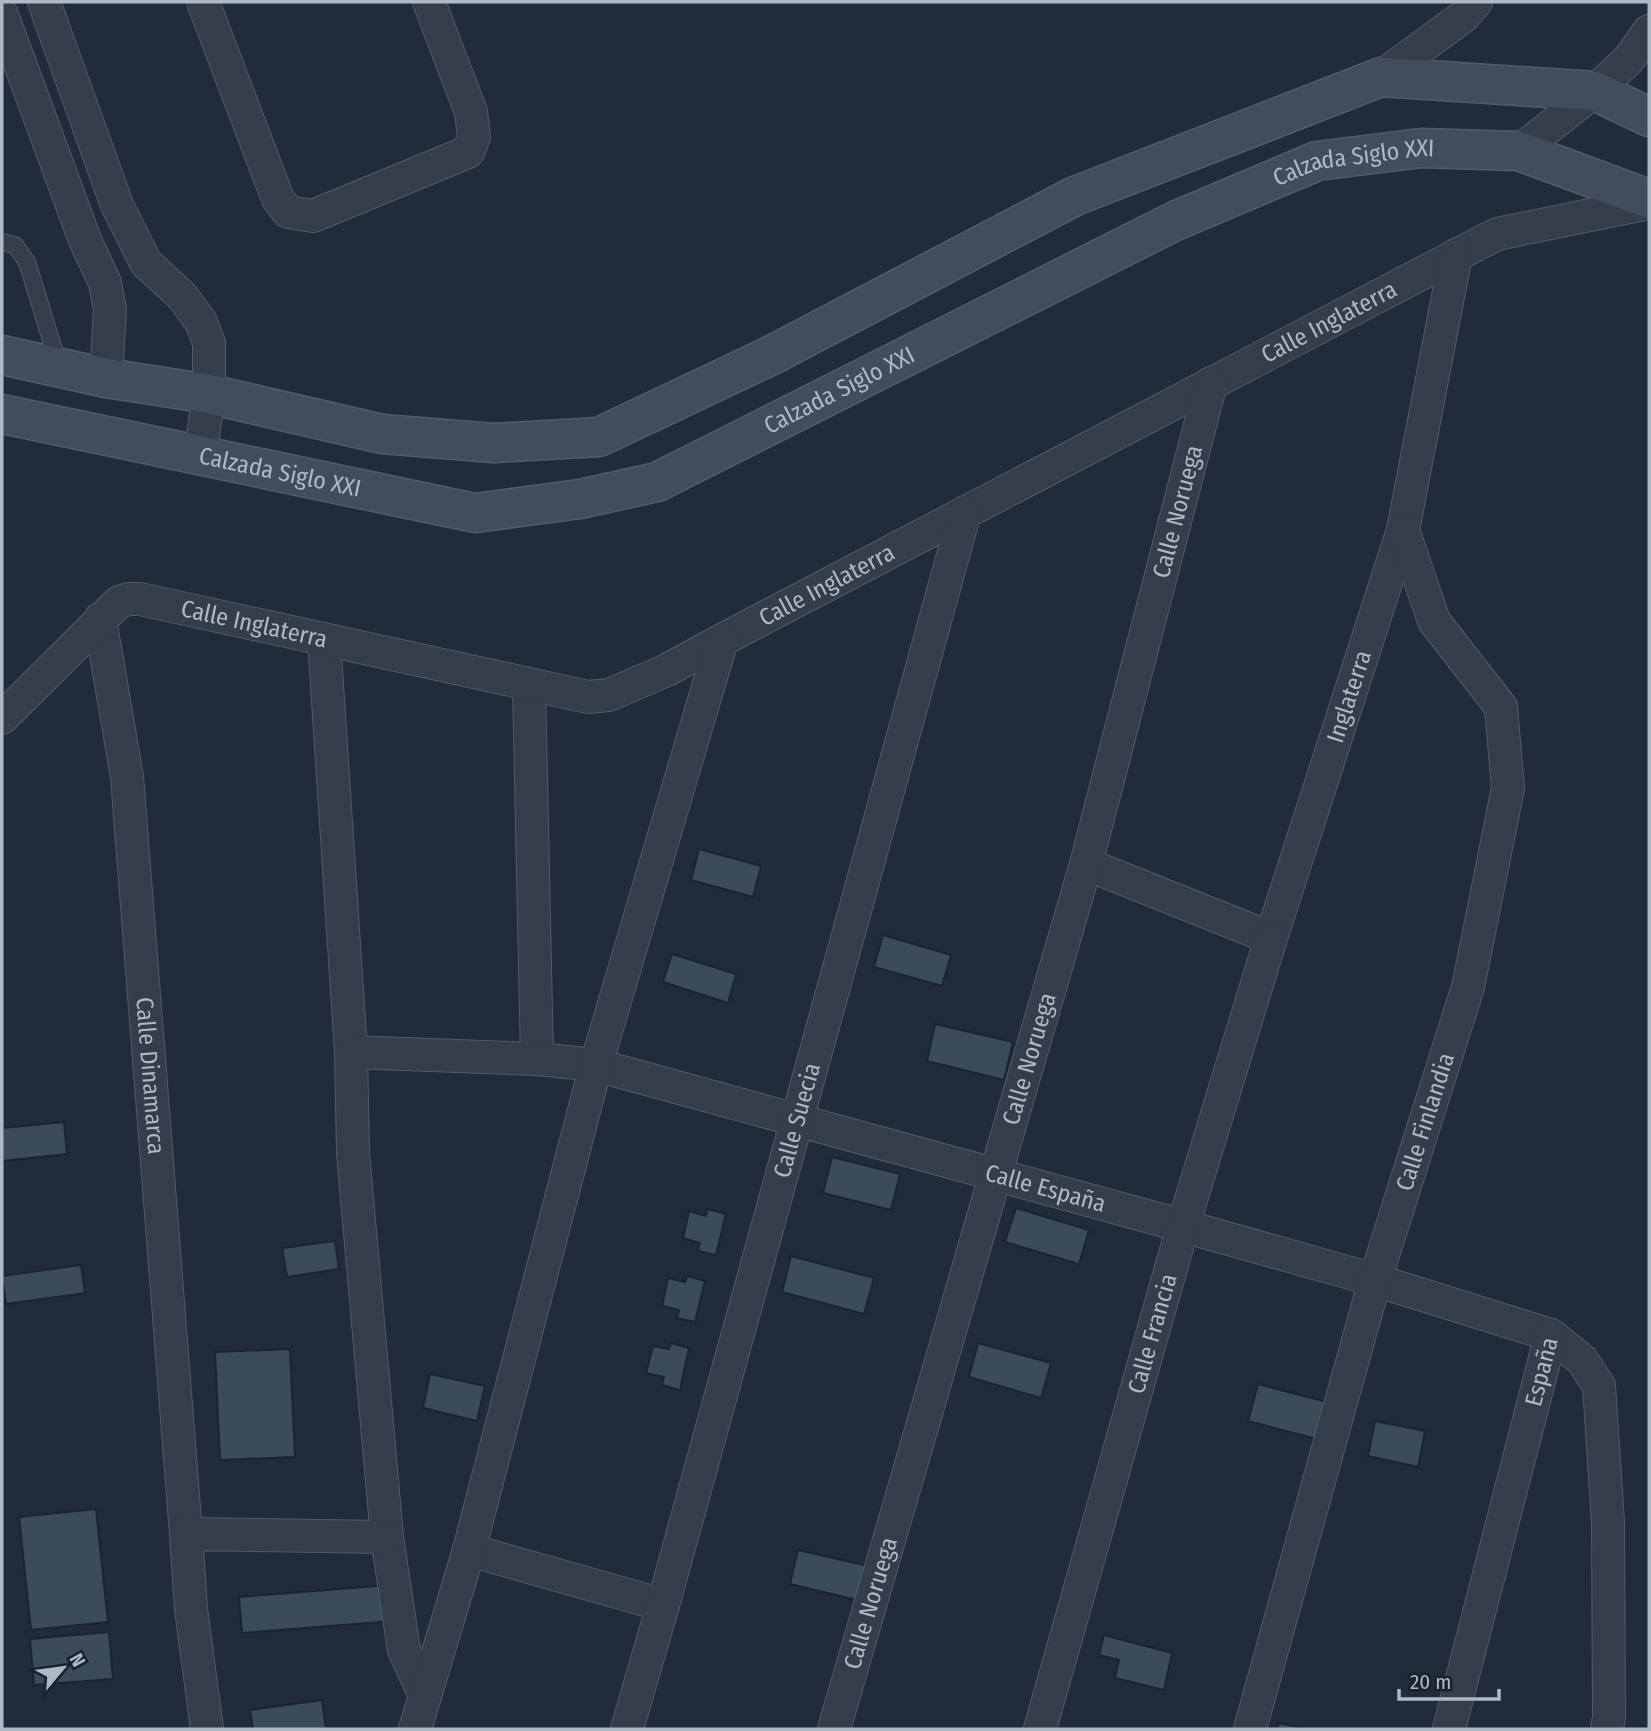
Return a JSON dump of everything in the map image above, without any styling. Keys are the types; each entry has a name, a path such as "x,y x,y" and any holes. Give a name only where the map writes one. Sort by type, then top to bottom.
{"main road":[{"path":"2,355 106,378 209,394 382,434 494,443 599,437 769,356 1075,195 1381,76 1595,91 1649,117"},
{"name":"Calzada Siglo XXI","path":"2,414 475,513 580,499 657,482 1175,221 1317,160 1421,148 1519,151 1649,201"}],"street":[{"path":"44,2 117,205 146,262 182,296 201,322 209,342 209,394 200,456"},
{"path":"203,2 278,199 288,212 313,216 468,152 474,137 471,112 429,2"},
{"path":"1381,76 1464,16 1476,2"},
{"path":"2,15 85,240 104,283 110,310 106,378"},
{"path":"1519,151 1595,91 1629,59 1649,31"},
{"name":"Calle Inglaterra","path":"2,718 100,619 119,602 130,598 587,697 609,695 667,670 1497,234 1649,201"},
{"name":"Inglaterra","path":"1271,938 1404,530 1456,255"},
{"path":"104,283 146,262"},
{"name":"Calle Noruega","path":"834,1729 1086,864 1211,383"},
{"name":"Calle Suecia","path":"627,1729 965,512"},
{"name":"Calle Finlandia","path":"1250,1729 1375,1280 1468,987 1508,788 1501,707 1434,621 1404,530"},
{"name":"Calle Dinamarca","path":"100,619 127,777 191,1609 206,1729"},
{"path":"324,639 351,1052 353,1153 387,1537 404,1650 425,1696"},
{"path":"415,1729 469,1550 596,1065 722,640"},
{"path":"530,685 537,1059"},
{"path":"1086,864 1271,938"},
{"name":"Calle Francia","path":"1040,1729 1183,1226 1271,938"},
{"name":"Calle España","path":"351,1052 537,1059 596,1065 1375,1280 1551,1335"},
{"name":"España","path":"1448,1729 1551,1335 1583,1360 1599,1386 1608,1522 1607,1729"},
{"path":"186,1534 387,1537"},
{"path":"469,1550 663,1605"}],"lane":[{"path":"2,242 15,245 27,262 60,368"}],"building":[{"path":"699,849 761,866 753,897 691,880"},
{"path":"883,935 951,955 942,986 874,967"},
{"path":"672,954 736,974 728,1003 663,982"},
{"path":"935,1024 1013,1042 1004,1080 927,1061"},
{"path":"64,1122 67,1154 2,1161 2,1128"},
{"path":"832,1157 900,1174 891,1210 823,1193"},
{"path":"1016,1208 1089,1230 1079,1264 1005,1242"},
{"path":"707,1209 726,1214 716,1255 698,1251 700,1243 683,1238 689,1211 706,1216"},
{"path":"335,1241 339,1269 287,1277 282,1248"},
{"path":"791,1256 874,1278 864,1314 782,1292"},
{"path":"81,1265 85,1293 6,1304 2,1276"},
{"path":"687,1276 705,1281 695,1322 677,1318 679,1310 662,1306 668,1278 685,1282"},
{"path":"671,1343 689,1348 680,1390 662,1385 664,1377 646,1373 653,1346 669,1349"},
{"path":"978,1343 1051,1363 1041,1398 969,1377"},
{"path":"290,1349 295,1457 220,1460 215,1352"},
{"path":"430,1374 485,1386 477,1421 423,1408"},
{"path":"1258,1384 1327,1402 1317,1439 1248,1421"},
{"path":"1375,1421 1425,1431 1418,1467 1368,1456"},
{"path":"96,1509 108,1622 31,1630 19,1517"},
{"path":"798,1550 873,1567 865,1602 790,1584"},
{"path":"390,1585 393,1621 242,1633 239,1597"},
{"path":"109,1632 113,1679 34,1685 30,1639"},
{"path":"1104,1635 1172,1653 1164,1690 1115,1678 1119,1660 1099,1655"},
{"path":"322,1700 326,1729 253,1729 250,1710"},
{"path":"1279,1723 1307,1729 1277,1729"}]}
